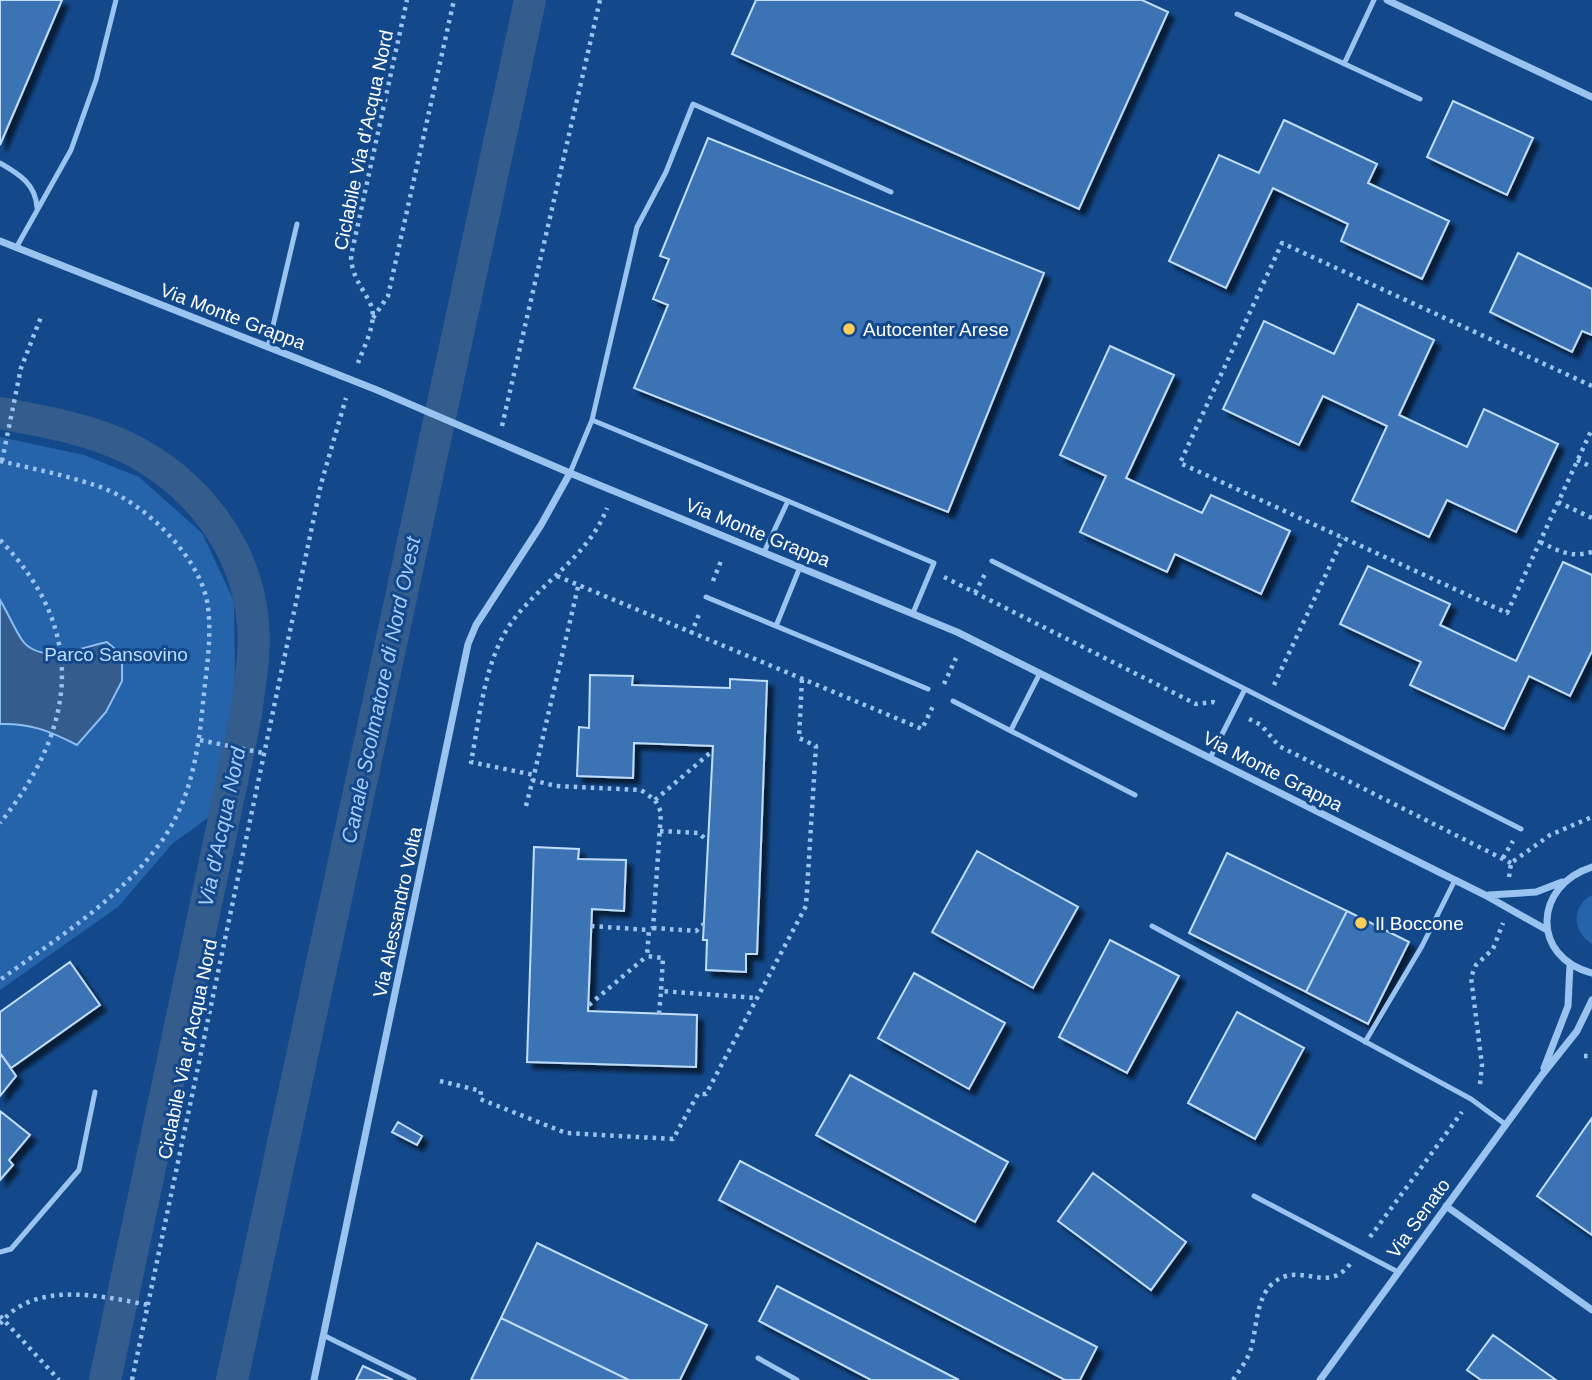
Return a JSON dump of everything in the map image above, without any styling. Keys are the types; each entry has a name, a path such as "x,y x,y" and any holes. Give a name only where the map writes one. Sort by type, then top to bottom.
{"street":[{"path":"1387,0 1592,97"},
{"name":"Via Monte Grappa","path":"0,242 377,390 570,473 913,613 1040,673 1455,880 1548,930"},
{"name":"Via Alessandro Volta","path":"314,1380 468,644 476,625 541,525 570,473"},
{"name":"Via Monte Grappa","path":"1485,895 1510,896 1536,892 1592,867"},
{"path":"1562,882 1548,908 1548,930 1558,953 1570,964 1592,973"},
{"name":"Via Senato","path":"1542,1075 1568,1006 1570,964"},
{"name":"Via Senato","path":"1320,1380 1577,1031 1592,1000"},
{"path":"1447,1206 1592,1310"}],"lane":[{"path":"16,248 71,150 96,80 116,0"},
{"path":"1344,64 1374,0"},
{"path":"1237,14 1419,99"},
{"path":"570,473 592,421 637,227 666,172 693,104 891,192"},
{"path":"0,163 23,176 32,188 37,211"},
{"path":"268,347 297,224"},
{"path":"592,421 934,562 913,613"},
{"path":"764,552 788,500"},
{"path":"992,561 1521,829"},
{"path":"776,626 800,567"},
{"path":"706,597 928,689"},
{"path":"1011,730 1040,673"},
{"path":"1210,758 1245,689"},
{"path":"953,701 1135,796"},
{"path":"1365,1042 1422,946 1455,880"},
{"path":"1152,926 1471,1099 1506,1124"},
{"path":"0,1252 11,1249 79,1170 95,1092"},
{"path":"1254,1196 1398,1272"},
{"path":"323,1335 414,1380"},
{"path":"758,1358 797,1380"}],"path":[{"name":"Ciclabile Via d’Acqua Nord","path":"372,318 371,304 351,272 351,256 407,0"},
{"path":"358,362 372,318 387,296 454,0"},
{"path":"498,441 600,0"},
{"path":"1592,386 1282,243 1180,463 1507,613 1592,429"},
{"path":"0,980 110,900 160,844 181,811 200,740 209,650 208,607 203,584 189,562 148,518 126,500 102,488 1,461 20,368 41,317"},
{"name":"Ciclabile Via d’Acqua Nord","path":"132,1380 321,484 346,396"},
{"path":"1577,460 1592,467"},
{"path":"589,1005 646,956 651,929 661,812 655,800 641,790 556,786 533,777 471,762 489,673 498,646 512,622 557,576 598,524 613,490"},
{"path":"1558,502 1592,518"},
{"path":"1272,689 1343,538"},
{"path":"0,540 23,564 52,615 59,640 64,683 55,730 32,779 19,793 0,823"},
{"path":"1540,542 1564,554 1577,556 1592,552"},
{"path":"931,571 1196,705 1213,702 1223,707"},
{"path":"557,576 922,729 956,658"},
{"path":"526,806 578,587"},
{"path":"440,1081 481,1091 480,1099 566,1133 673,1139 698,1094 706,1094 806,906 816,746 799,738 802,679"},
{"path":"1248,718 1261,725 1279,746 1511,863"},
{"path":"200,740 263,753"},
{"path":"655,800 710,752"},
{"path":"1508,878 1511,863 1550,835 1592,817"},
{"path":"660,831 699,833 707,841"},
{"path":"591,926 696,931 704,924"},
{"path":"646,956 663,958 659,1014"},
{"path":"661,991 757,998"},
{"path":"1584,1056 1592,1056"},
{"path":"1233,1380 1246,1360 1261,1302 1272,1284 1285,1275 1332,1279 1342,1274 1351,1262"},
{"path":"0,1324 2,1317 50,1297 97,1295 148,1306"},
{"path":"2,1317 59,1380"}],"green space":[{"name":"Parco Sansovino","path":"0,437 84,455 139,477 202,533 234,601 235,689 209,817 172,844 118,907 0,990"},
{"path":"1592,895 1592,944 1581,933 1577,913 1585,900"}],"shaded area":[{"path":"0,600 22,640 30,648 40,652 62,653 107,642 122,655 122,681 106,712 77,745 40,729 0,724"}],"building":[{"path":"0,0 62,0 0,145"},
{"path":"756,0 1142,0 1168,12 1079,209 732,54"},
{"path":"1453,101 1533,138 1507,195 1427,157"},
{"path":"1284,120 1377,164 1368,183 1449,221 1422,279 1341,241 1348,224 1273,188 1226,288 1169,261 1219,155 1259,173"},
{"path":"708,138 1044,273 948,512 634,388 668,305 653,299 669,259 660,256"},
{"path":"1518,253 1592,289 1592,335 1582,331 1572,352 1490,312"},
{"path":"1358,304 1434,340 1399,415 1467,447 1484,409 1558,444 1516,532 1447,500 1429,537 1352,501 1387,426 1323,396 1299,445 1223,409 1264,321 1334,354"},
{"path":"1110,346 1174,375 1126,478 1202,513 1211,495 1290,531 1261,594 1175,554 1167,572 1080,532 1106,476 1060,455"},
{"path":"1563,562 1592,575 1592,651 1570,696 1529,676 1504,729 1410,685 1421,662 1340,624 1368,566 1450,604 1440,625 1516,661"},
{"path":"590,675 633,676 632,685 730,688 730,679 767,681 757,954 746,954 746,972 706,970 707,940 703,940 713,746 634,743 633,778 577,776 579,727 589,728"},
{"path":"534,847 579,849 578,859 626,860 624,911 592,909 588,1011 697,1015 696,1067 527,1062"},
{"path":"977,851 1078,907 1033,988 932,932"},
{"path":"1227,853 1347,911 1306,992 1189,933"},
{"path":"1347,911 1409,942 1368,1024 1306,992"},
{"path":"1110,940 1179,976 1127,1073 1059,1037"},
{"path":"70,962 100,1005 11,1068 0,1053 0,1012"},
{"path":"914,973 1005,1023 969,1089 878,1038"},
{"path":"1237,1012 1304,1048 1255,1139 1188,1103"},
{"path":"0,1053 16,1076 0,1096"},
{"path":"850,1075 1008,1162 975,1222 816,1135"},
{"path":"0,1111 30,1135 9,1160 13,1165 0,1180"},
{"path":"1592,1118 1592,1235 1537,1196"},
{"path":"398,1122 422,1136 417,1145 392,1132"},
{"path":"740,1161 1097,1347 1080,1380 1065,1380 719,1200"},
{"path":"1093,1173 1186,1242 1151,1290 1058,1221"},
{"path":"537,1243 707,1325 680,1380 629,1380 501,1318"},
{"path":"777,1286 959,1380 871,1380 759,1321"},
{"path":"501,1318 629,1380 471,1380"},
{"path":"1493,1335 1556,1380 1481,1380 1467,1370"},
{"path":"363,1366 393,1380 356,1380"}],"waterway":[{"name":"Canale Scolmatore di Nord Ovest","path":"232,1380 530,0"},
{"name":"Via d'Acqua Nord","path":"0,413 94,434 150,460 173,477 213,518 228,542 249,595 253,624 253,658 246,715 105,1380"}],"place":[{"name":"Autocenter Arese","path":"849,329"},
{"name":"Il Boccone","path":"1361,923"}]}
